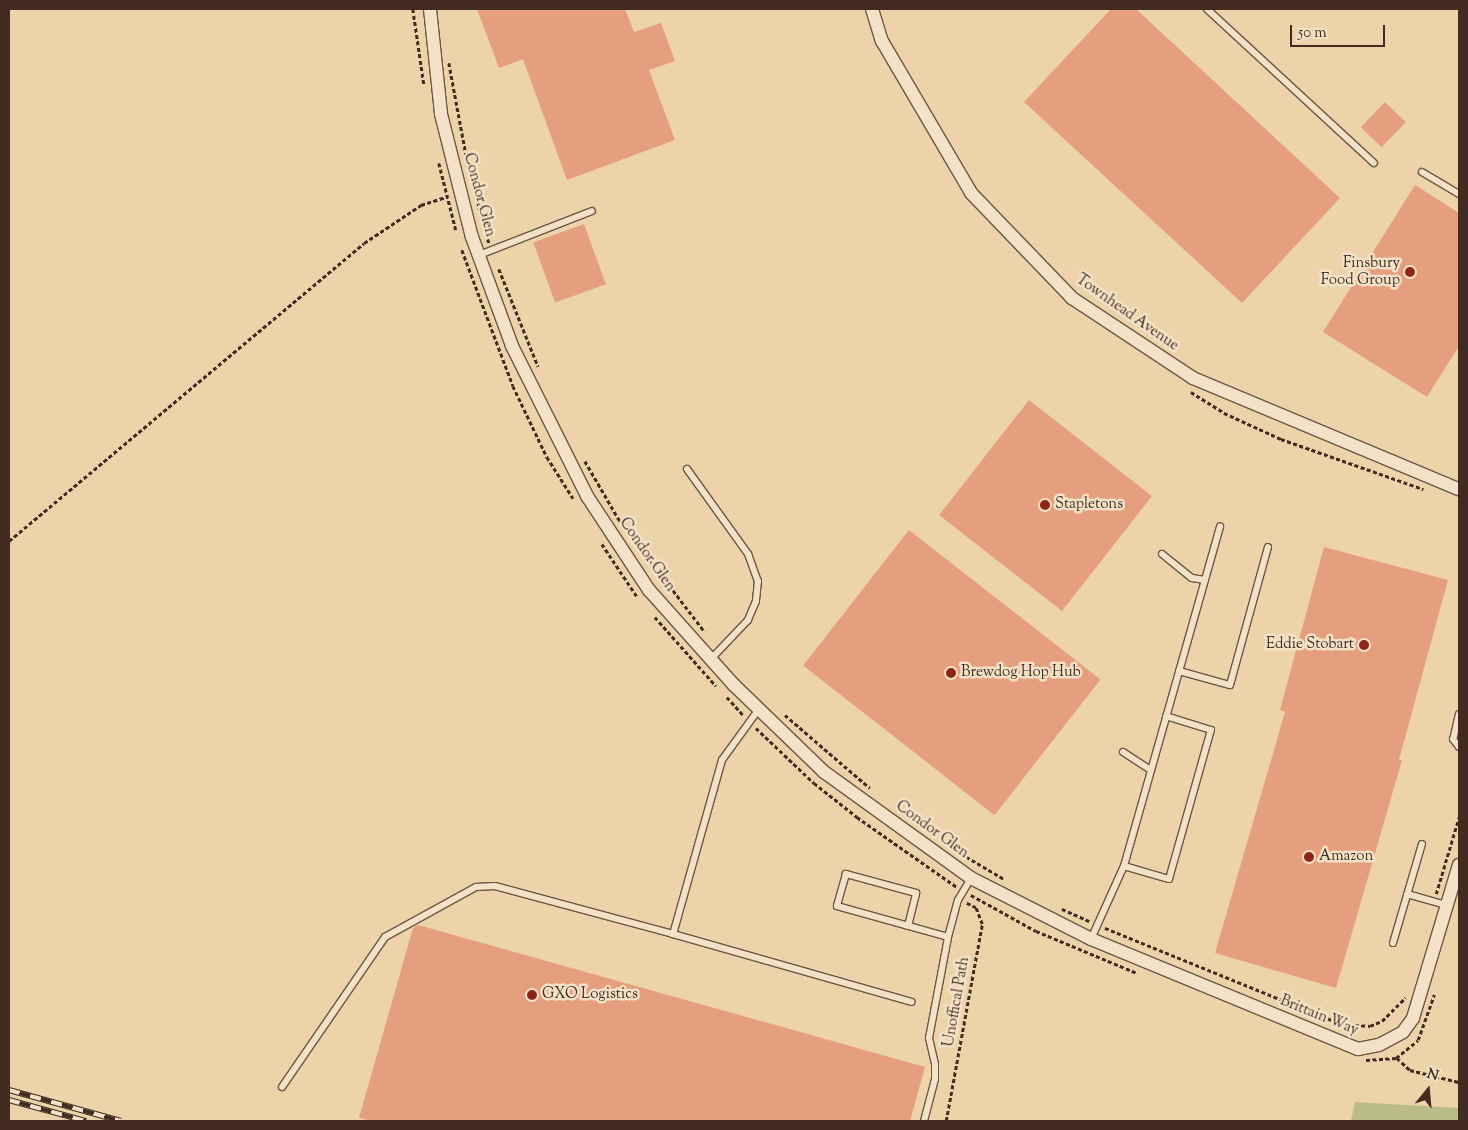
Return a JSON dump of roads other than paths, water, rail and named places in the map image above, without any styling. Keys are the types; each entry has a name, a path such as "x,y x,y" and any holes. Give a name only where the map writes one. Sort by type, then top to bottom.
{"street":[{"name":"Condor Glen","path":"430,9 441,114 461,194 479,255 512,346 587,496 649,590 715,655 759,709 824,772 971,878 1091,938"},
{"name":"Townhead Avenue","path":"872,9 882,41 971,193 1072,298 1194,378 1459,489"},
{"name":"Brittain Way","path":"1091,938 1358,1049 1379,1045 1403,1032 1413,1018 1446,904 1459,868"}],"lane":[{"path":"1207,9 1374,163"},
{"path":"1422,172 1459,194"},
{"path":"479,255 592,212"},
{"path":"687,469 748,554 758,581 748,620 715,655"},
{"path":"1091,938 1124,866 1220,526"},
{"path":"1179,671 1230,685 1268,547"},
{"path":"1162,554 1192,578 1205,580"},
{"path":"673,934 722,760 759,709"},
{"path":"1459,714 1453,739 1459,747"},
{"path":"1124,866 1169,879 1211,730 1166,716"},
{"path":"1123,752 1151,770"},
{"path":"1393,943 1422,844"},
{"path":"908,926 916,893 846,874 837,906 948,938"},
{"path":"924,1121 935,1079 936,1064 929,1038 948,938 958,900 971,878"},
{"path":"282,1087 385,937 476,886 495,886 912,1002"},
{"path":"1407,894 1446,904"}],"railway":[{"path":"9,1090 121,1121"},
{"path":"9,1100 86,1121"}],"place":[{"name":"Finsbury Food Group","path":"1410,272"},
{"name":"Stapletons","path":"1045,505"},
{"name":"Eddie Stobart","path":"1364,645"},
{"name":"Brewdog Hop Hub","path":"951,673"},
{"name":"Amazon","path":"1309,857"},
{"name":"GXO Logistics","path":"532,995"}]}
